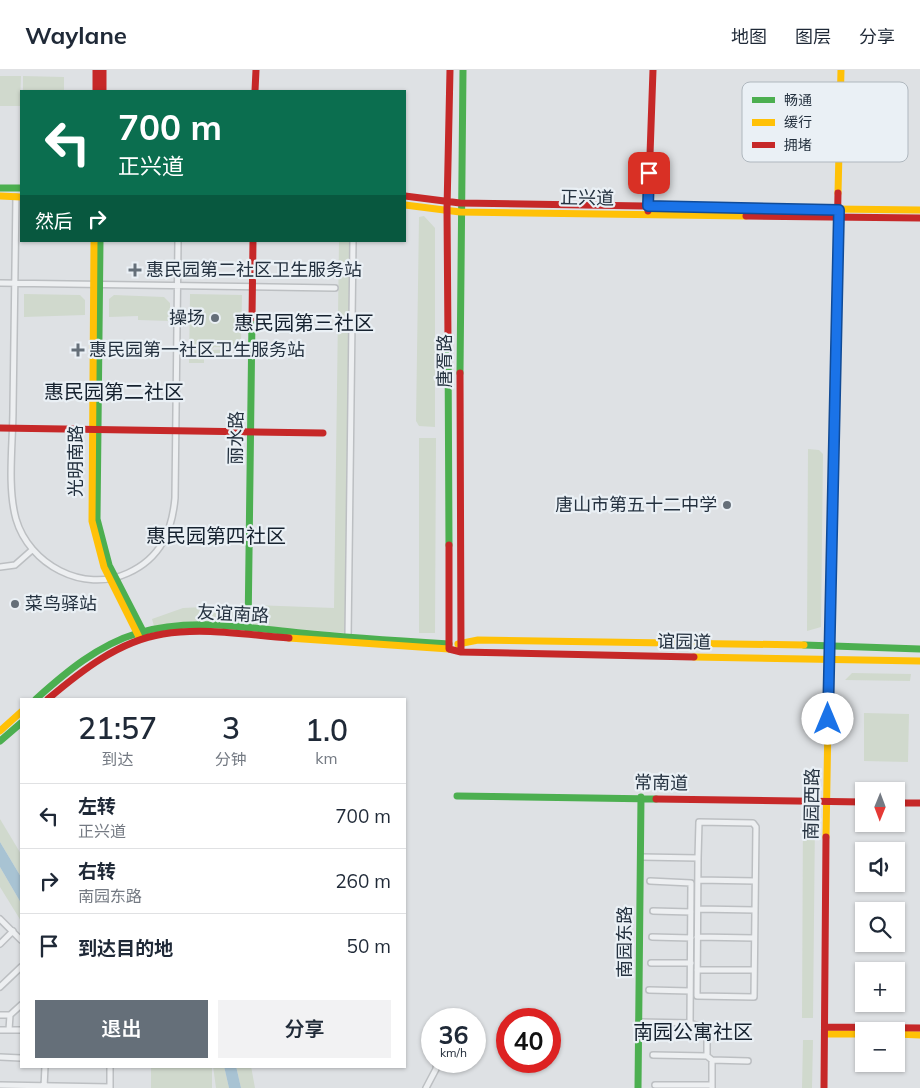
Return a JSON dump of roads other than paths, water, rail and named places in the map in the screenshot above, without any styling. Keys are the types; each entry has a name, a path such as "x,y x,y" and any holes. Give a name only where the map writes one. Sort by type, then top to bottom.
{"main road":[{"path":"96,70 96,90"},
{"path":"103,70 103,90"},
{"path":"255,90 256,70"},
{"name":"唐胥路","path":"449,646 448,205 450,70"},
{"name":"唐胥路","path":"461,652 460,203 463,70"},
{"path":"648,210 652,70"},
{"name":"南园西路","path":"824,1088 826,801 840,162"},
{"path":"0,188 20,188"},
{"path":"0,196 19,197"},
{"name":"正兴道","path":"406,196 448,205 460,212 648,210"},
{"name":"正兴道","path":"406,205 448,205 460,203 648,210 839,213 920,218"},
{"name":"正兴道","path":"839,213 920,210"},
{"name":"光明南路","path":"94,242 96,284 92,520 94,537 111,578 141,636"},
{"name":"光明南路","path":"96,284 100,242"},
{"name":"丽水路","path":"248,632 253,242"},
{"path":"0,428 323,433"},
{"name":"友谊南路","path":"37,698 61,676 81,662 116,642 141,636 180,632 248,632 449,646"},
{"name":"友谊南路","path":"49,698 85,670 141,636"},
{"name":"谊园道","path":"449,646 478,640 920,649"},
{"name":"谊园道","path":"449,646 461,652 920,661"},
{"path":"0,731 20,713"},
{"path":"0,741 20,724"},
{"name":"常南道","path":"457,796 641,797 855,802"},
{"name":"南园东路","path":"638,1088 641,797"},
{"path":"905,803 920,803"},
{"path":"825,1030 920,1028"},
{"path":"825,1030 855,1033"},
{"path":"905,1034 920,1035"}],"street":[{"path":"19,197 15,283 13,496 16,517 24,538 32,550 45,562 70,575 111,578 125,574 146,562 160,546 171,528 175,498 178,242"},
{"path":"348,640 353,243 360,244"},
{"path":"0,282 335,288"},
{"path":"0,567 15,565 32,550"},
{"path":"699,822 753,822 756,827 754,997 697,996 698,858 699,822"},
{"path":"641,857 698,858"},
{"path":"698,880 755,881"},
{"path":"650,881 690,881 690,1023"},
{"path":"698,909 755,910"},
{"path":"652,911 691,912"},
{"path":"0,919 20,939"},
{"path":"0,944 13,931"},
{"path":"652,937 691,938"},
{"path":"697,937 754,938"},
{"path":"651,963 690,963"},
{"path":"0,987 20,968"},
{"path":"697,970 754,970"},
{"path":"649,990 690,991"},
{"path":"0,1015 10,1015 20,1006"},
{"path":"9,1030 10,1015"},
{"path":"639,1022 690,1023 707,1029 707,1056"},
{"path":"0,1030 20,1030"},
{"path":"653,1055 707,1056 712,1060 748,1061"},
{"path":"0,1058 20,1058"},
{"path":"655,1085 712,1086 712,1060"},
{"path":"44,1087 45,1068"},
{"path":"0,1085 110,1088 110,1068"},
{"path":"426,1088 434,1073"}],"water":[{"path":"0,842 20,875 20,901 0,867"},
{"path":"224,1068 236,1068 241,1088 229,1088"}],"place":[{"name":"惠民园第二社区卫生服务站","path":"135,270"},
{"name":"操场","path":"215,318"},
{"name":"惠民园第一社区卫生服务站","path":"78,350"},
{"name":"唐山市第五十二中学","path":"727,505"},
{"name":"菜鸟驿站","path":"15,604"}],"district":[{"name":"惠民园第三社区","path":"304,323"},
{"name":"惠民园第二社区","path":"114,392"},
{"name":"惠民园第四社区","path":"216,536"},
{"name":"南园公寓社区","path":"693,1032"}]}
